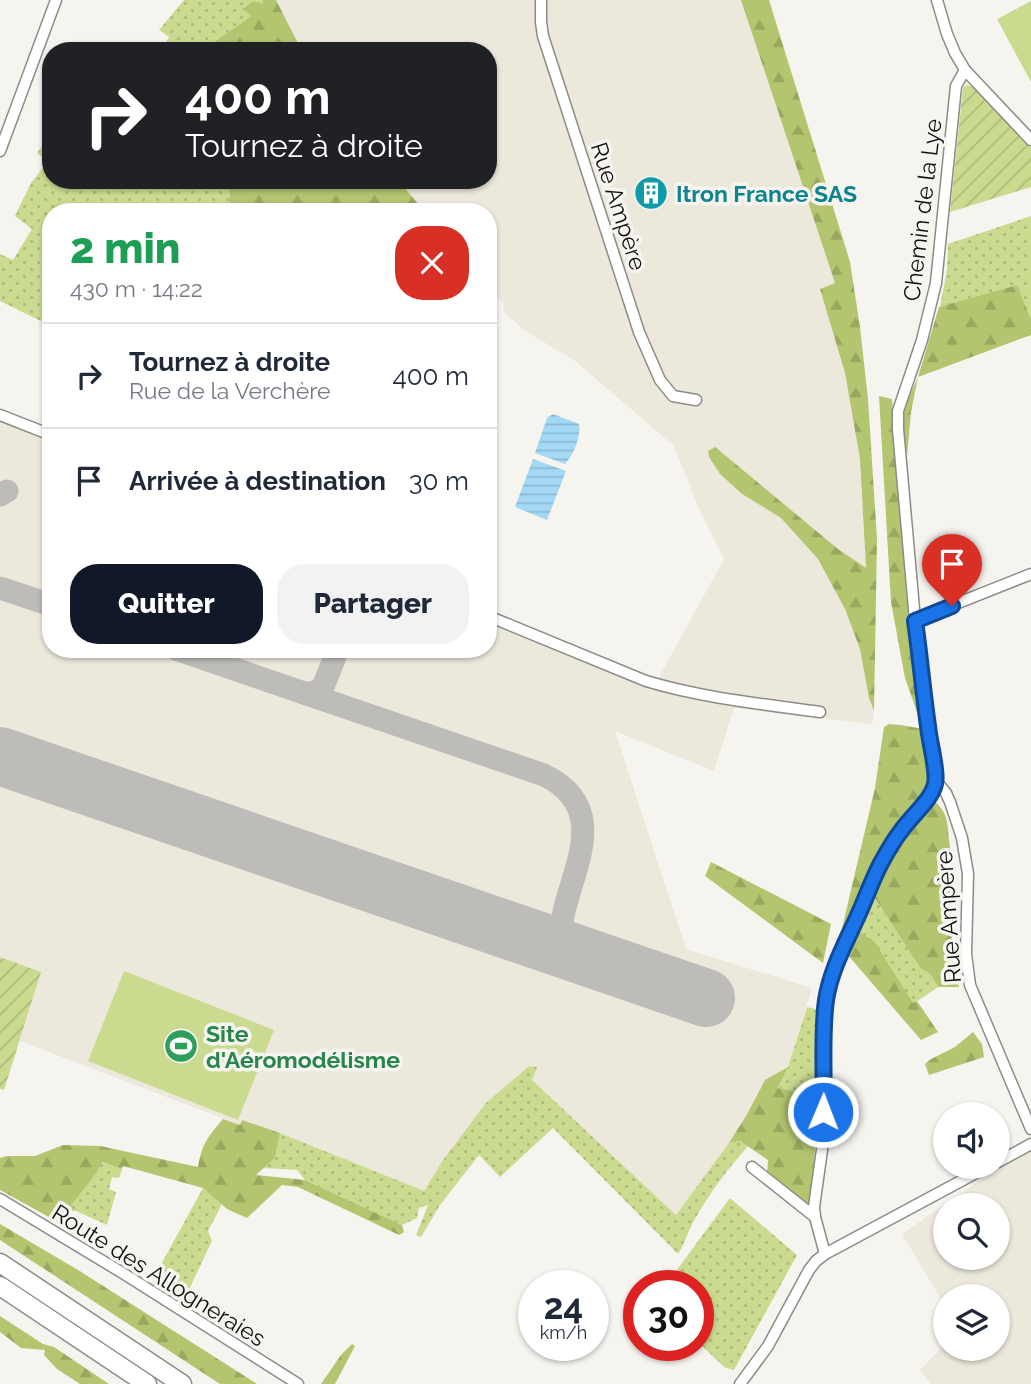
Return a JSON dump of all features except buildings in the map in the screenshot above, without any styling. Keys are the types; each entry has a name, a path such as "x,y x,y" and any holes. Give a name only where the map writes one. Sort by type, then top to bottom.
{"highway":[{"path":"0,1264 182,1384"},
{"path":"0,1286 147,1384"}],"street":[{"path":"0,151 56,0"},
{"name":"Rue Ampère","path":"541,0 543,36 639,332 660,380 673,396 696,400"},
{"path":"937,0 947,34 965,70 1031,140"},
{"name":"Chemin de la Lye","path":"936,781 915,621 898,411 922,340 936,283 956,86 965,70"},
{"path":"0,415 42,431"},
{"path":"915,621 1031,574"},
{"path":"497,620 658,685 729,700 820,712"},
{"path":"825,1254 814,1207 822,1150 824,1019 827,998 840,953 874,877 899,832 926,801 936,781"},
{"name":"Rue Ampère","path":"936,781 946,793 962,838 968,874 966,954 970,985 1031,1129"},
{"path":"1010,1155 1031,1144"},
{"path":"752,1167 815,1217"},
{"path":"740,1384 768,1346 816,1261 965,1179"},
{"name":"Route des Allogneraies","path":"0,1199 90,1252 298,1384"}],"shaded area":[{"path":"276,0 741,0 835,283 820,289 845,373 860,459 866,568 838,549 720,451 715,448 708,452 720,474 742,494 781,518 818,559 845,609 860,649 874,711 872,724 734,708 714,771 615,731 686,949 812,988 788,1067 765,1080 723,1153 676,1215 532,1080 536,1067 529,1066 486,1103 443,1160 424,1191 280,1133 242,1120 240,1125 20,1041 40,973 0,957 0,420 42,437 42,658 497,658 497,626 652,690 724,559 700,511 674,446 575,361 524,330 504,312 503,303 497,296 497,203 418,203 406,189 497,189 497,42 297,42"},
{"path":"1031,1150 1031,1384 931,1384 920,1370 933,1356 933,1361 1010,1361 1010,1284 933,1286 902,1234 933,1212 933,1270 1010,1270 1010,1193 961,1193 981,1179 1010,1179 1010,1162"}],"green space":[{"path":"184,0 263,0 264,4 244,9 251,16 215,42 166,42 169,37 159,30"},
{"path":"263,0 276,0 297,42 215,42 251,16 243,9 253,1 263,4"},
{"path":"741,0 769,0 850,262 868,399 877,539 874,711 860,649 845,609 818,559 781,518 742,494 720,474 709,457 708,451 715,447 838,549 866,568 860,459 845,373 820,289 835,283"},
{"path":"1031,1 1031,82 997,19"},
{"path":"967,85 975,87 1031,147 1031,187 950,212 963,88"},
{"path":"42,169 42,189 230,189 231,203 42,203 42,322 0,301 0,254 13,260 32,229 15,216 31,183"},
{"path":"230,189 406,189 417,203 230,203"},
{"path":"1031,216 1031,319 1017,285 940,307 947,270 948,244"},
{"path":"1017,285 1031,319 1031,335 918,377 939,307"},
{"path":"918,377 911,412 907,456 903,411"},
{"path":"879,396 892,399 921,714 919,718 905,678 891,602"},
{"path":"889,724 923,729 930,782 926,794 911,810 886,846 857,910 839,941 875,788 884,727"},
{"path":"934,800 943,811 948,826 953,951 959,987 938,987 930,974 921,969 871,892 891,856"},
{"path":"711,862 831,924 823,963 705,876"},
{"path":"871,892 921,969 930,974 938,987 913,1004 874,942 857,931"},
{"path":"857,931 874,941 913,1003 917,1001 938,1032 921,1040 847,954"},
{"path":"0,957 41,972 4,1090 0,1089"},
{"name":"Site d'Aéromodélisme","path":"124,971 274,1030 238,1120 88,1061"},
{"path":"807,1007 816,1009 820,1020 819,1103 795,1091 778,1088 788,1067"},
{"path":"973,1032 982,1044 984,1057 929,1075 925,1064 955,1047"},
{"path":"529,1066 537,1067 532,1080 676,1215 729,1143 740,1141 748,1146 707,1199 678,1254 553,1128 500,1177 479,1155 440,1205 421,1237 416,1235 428,1205 419,1208 417,1218 402,1225 305,1180 297,1170 264,1168 275,1158 280,1133 424,1191 443,1160 486,1103"},
{"path":"788,1067 778,1088 795,1091 819,1103 810,1207 767,1175 768,1160 740,1141 729,1143 765,1080"},
{"path":"223,1119 240,1125 242,1120 280,1133 275,1158 256,1175 305,1180 402,1225 404,1232 399,1235 298,1187 282,1185 247,1218 227,1209 203,1188 102,1162 58,1222 0,1190 0,1158 35,1156 63,1145 100,1146 198,1167 206,1141"},
{"path":"101,1162 122,1169 119,1178 112,1177 109,1189 116,1192 107,1225 76,1211 66,1211 95,1175"},
{"path":"203,1188 222,1204 208,1231 212,1241 184,1300 153,1279"},
{"path":"730,1198 797,1255 734,1370 724,1367 714,1357 714,1270 677,1270"},
{"path":"0,1224 78,1270 257,1384 220,1384 0,1240"},
{"path":"0,1316 43,1344 54,1347 109,1384 80,1384 57,1369 44,1355 45,1350 21,1348 0,1332"},
{"path":"352,1344 355,1346 335,1384 321,1384 341,1355"}],"water":[{"path":"553,414 579,424 576,445 565,464 535,453 547,418"},
{"path":"533,459 566,471 547,520 515,507"}],"taxiway":[{"path":"0,495 7,491"},
{"path":"0,588 42,602"},
{"path":"202,658 307,694 323,687 334,658"},
{"path":"307,694 544,775 570,794 581,816 582,841 563,915 562,936 571,952"},
{"path":"537,940 552,934 562,921"}],"runway":[{"path":"0,756 706,998"}],"place":[{"name":"Itron France SAS","path":"651,193"},
{"name":"Site d'Aéromodélisme","path":"181,1046"}],"route":[{"path":"823,1112 824,1019 831,981 840,953 889,849 899,832 931,794 936,781 915,621 952,606"}]}
